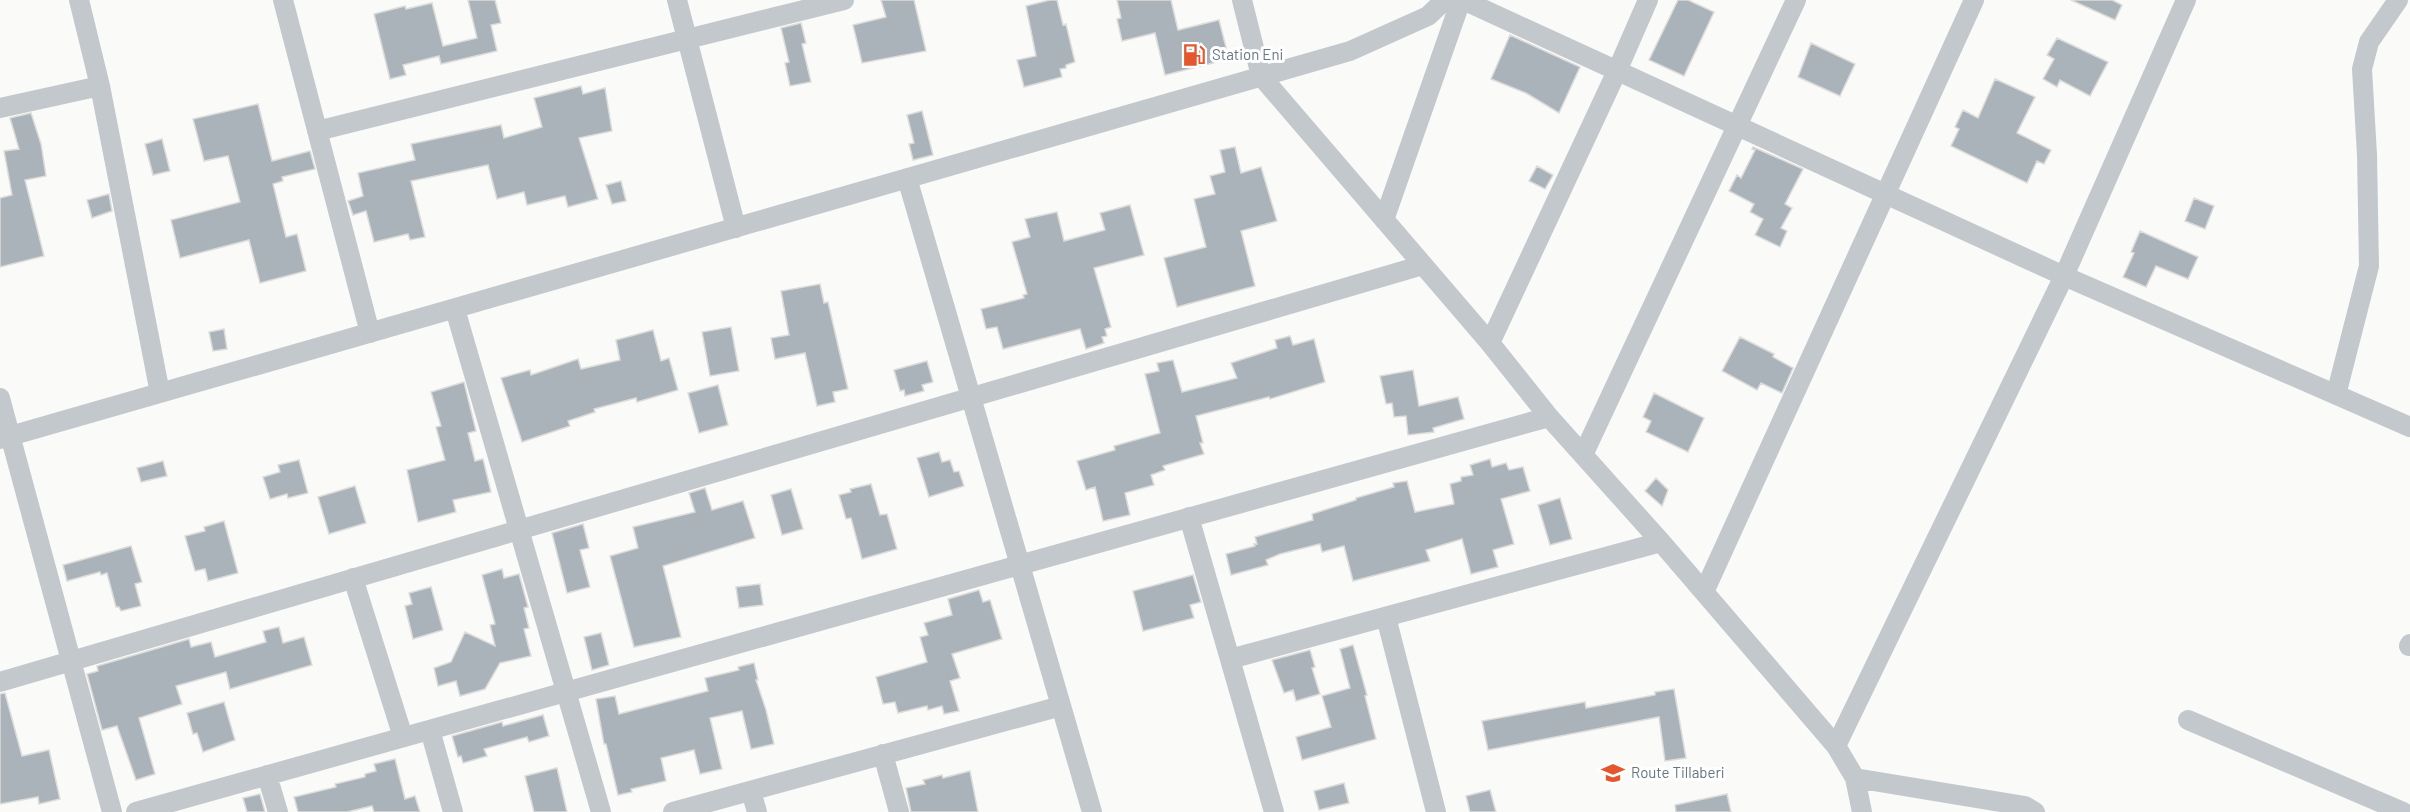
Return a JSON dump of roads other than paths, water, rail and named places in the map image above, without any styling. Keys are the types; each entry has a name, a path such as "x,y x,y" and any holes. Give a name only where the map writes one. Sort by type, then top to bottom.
{"street":[{"path":"79,0 100,86 160,393"},
{"path":"283,0 370,333"},
{"path":"677,0 736,228"},
{"path":"317,131 844,0"},
{"path":"1242,0 1261,76 1490,343 1549,417 1661,542 1836,746 1855,778 1862,812"},
{"path":"5,438 1350,51 1428,16 1445,0"},
{"path":"1384,220 1462,0 2064,276 2410,427"},
{"path":"1490,343 1648,0"},
{"path":"1583,455 1796,0"},
{"path":"1704,592 1974,0"},
{"path":"1836,746 2064,276 2186,0"},
{"path":"2336,394 2369,266 2367,155 2362,69 2369,42 2398,0"},
{"path":"0,108 100,86"},
{"path":"907,178 1092,812"},
{"path":"0,682 1423,265"},
{"path":"455,309 601,812"},
{"path":"0,398 5,438 71,661 112,812"},
{"path":"136,812 1549,417"},
{"path":"1189,517 1274,812"},
{"path":"1230,659 1661,542"},
{"path":"353,578 403,737"},
{"path":"1386,617 1436,812"},
{"path":"673,812 1061,706"},
{"path":"2188,720 2403,812"},
{"path":"430,730 453,812"},
{"path":"883,754 899,812"},
{"path":"267,775 278,812"},
{"path":"1855,778 2025,806 2035,812"},
{"path":"751,791 757,812"}],"place":[{"name":"Station Eni","path":"1194,55"},
{"name":"Route Tillaberi","path":"1613,773"}]}
